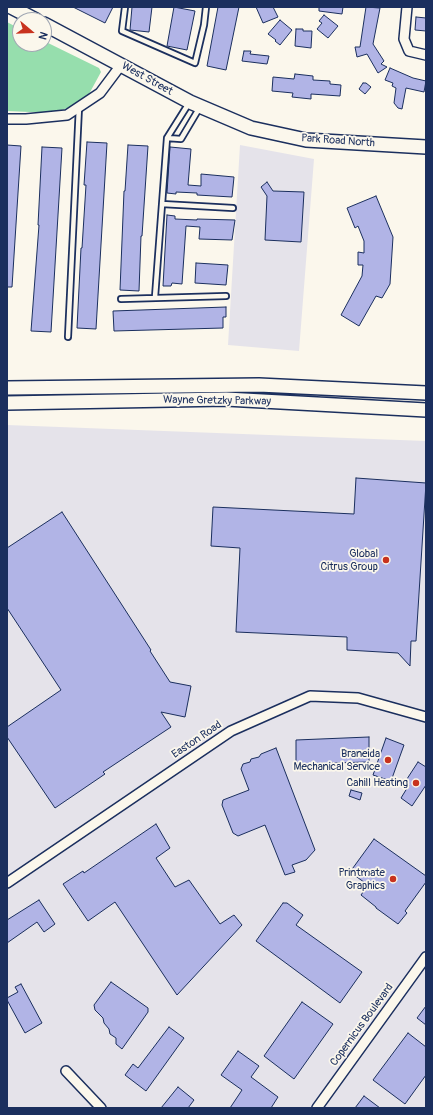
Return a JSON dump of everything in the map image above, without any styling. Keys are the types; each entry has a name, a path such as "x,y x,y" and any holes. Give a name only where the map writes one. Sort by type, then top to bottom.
{"main road":[{"path":"11,7 21,12"},
{"name":"West Street","path":"52,28 195,105 251,128"},
{"name":"Park Road North","path":"251,128 306,140 426,147"},
{"name":"Wayne Gretzky Parkway","path":"7,388 259,385 426,393"},
{"name":"Wayne Gretzky Parkway","path":"7,403 226,399 426,410"}],"street":[{"path":"407,7 404,39 409,51 426,55"},
{"path":"7,119 26,119 67,115 100,93 121,65"},
{"name":"Easton Road","path":"7,883 231,731 310,696 358,698 426,717"},
{"name":"Copernicus Boulevard","path":"317,1108 426,957"},
{"path":"66,1071 101,1108"}],"lane":[{"path":"125,7 122,31 195,64 204,24 206,7"},
{"path":"155,297 167,138 195,105"},
{"path":"167,138 181,139 195,105"},
{"path":"68,337 79,107"},
{"path":"162,204 233,208"},
{"path":"121,299 226,296"}],"shaded area":[{"path":"240,145 314,159 299,351 228,345"},
{"path":"7,425 426,441 426,1108 7,1108"}],"green space":[{"path":"7,22 12,25 12,52 52,52 52,45 99,68 101,72 89,94 73,106 53,113 7,111"}],"building":[{"path":"73,7 113,7 105,23"},
{"path":"132,7 152,7 149,32 130,30"},
{"path":"174,7 195,11 187,50 167,46"},
{"path":"218,7 239,7 226,70 207,66"},
{"path":"256,7 273,7 278,17 263,23"},
{"path":"319,7 343,7 342,14 319,11"},
{"path":"366,7 380,8 373,44 384,61 381,64 387,67 378,73 367,54 357,57 355,47 360,47"},
{"path":"324,15 338,26 328,38 317,29 322,23 319,21"},
{"path":"416,17 426,18 426,31 415,30"},
{"path":"280,20 292,30 280,45 268,34"},
{"path":"296,29 312,31 311,48 295,46"},
{"path":"244,51 251,51 250,54 269,56 267,64 242,61"},
{"path":"390,68 413,78 426,81 424,92 406,88 402,109 398,108 394,103 396,88 392,86 393,83 385,80"},
{"path":"295,74 313,76 313,80 330,81 330,84 341,85 340,96 311,94 311,99 292,97 293,93 272,91 273,77 294,79"},
{"path":"363,83 366,83 371,87 365,94 359,89"},
{"path":"87,142 107,143 96,329 77,328 86,185 84,185"},
{"path":"7,145 21,146 12,287 7,287"},
{"path":"128,145 148,146 141,236 139,291 120,290 124,191"},
{"path":"42,147 62,148 51,332 31,331 39,225"},
{"path":"170,147 191,149 188,185 201,186 201,174 234,177 232,197 197,195 197,193 167,193"},
{"path":"267,182 273,191 304,192 301,242 265,240 267,196 261,187"},
{"path":"376,196 393,237 390,284 382,298 376,296 359,326 341,315 362,276 363,265 358,265 358,252 364,253 364,241 358,226 355,228 347,208"},
{"path":"167,215 175,216 175,219 235,220 232,240 199,239 200,227 186,226 182,284 172,283 171,286 163,286"},
{"path":"196,263 228,265 226,285 195,283"},
{"path":"226,307 226,317 223,317 223,328 114,331 113,311"},
{"path":"356,478 426,483 416,641 411,641 410,666 398,653 347,650 347,637 236,632 240,548 211,546 213,507 354,514"},
{"path":"62,512 170,682 191,686 185,717 161,712 171,727 103,772 105,774 55,808 7,737 7,727 61,690 7,608 7,548"},
{"path":"369,737 369,762 296,764 296,740"},
{"name":"Braneida Mechanical Service","path":"386,738 404,745 391,781 373,775"},
{"path":"276,748 315,850 306,860 292,865 295,872 285,875 265,825 238,836 233,833 222,805 223,800 249,790 241,769 243,764 250,762 251,759 259,757 261,754"},
{"name":"Cahill Heating","path":"418,762 426,767 426,785 412,806 401,798 409,785 405,782"},
{"path":"351,790 362,793 360,800 349,796"},
{"path":"156,824 170,848 156,858 175,887 189,880 220,924 234,915 242,925 177,995 115,902 88,921 63,884 83,871 84,873"},
{"name":"Printmate Graphics","path":"374,839 426,876 426,882 405,911 407,913 398,924 361,895 368,885 350,872"},
{"path":"39,900 55,924 44,932 37,922 7,943 7,920"},
{"path":"283,903 287,903 303,915 296,925 362,972 340,1003 256,941"},
{"path":"111,982 148,1008 148,1012 122,1049 116,1044 116,1038 110,1034 103,1018 95,1010 94,1005"},
{"path":"21,984 42,1023 25,1033 7,1000 7,998 18,992 15,987"},
{"path":"302,1002 333,1024 294,1079 264,1056"},
{"path":"426,1006 426,1025 417,1018"},
{"path":"169,1027 184,1038 146,1091 125,1075 133,1064 138,1068"},
{"path":"408,1033 426,1047 426,1075 405,1104 373,1080"},
{"path":"238,1051 259,1066 251,1077 278,1097 271,1108 230,1108 242,1090 221,1075"},
{"path":"178,1087 194,1100 188,1108 161,1108"},
{"path":"364,1096 380,1108 355,1108"}],"place":[{"name":"Global Citrus Group","path":"386,560"},
{"name":"Braneida Mechanical Service","path":"388,760"},
{"name":"Cahill Heating","path":"416,783"},
{"name":"Printmate Graphics","path":"393,879"}]}
